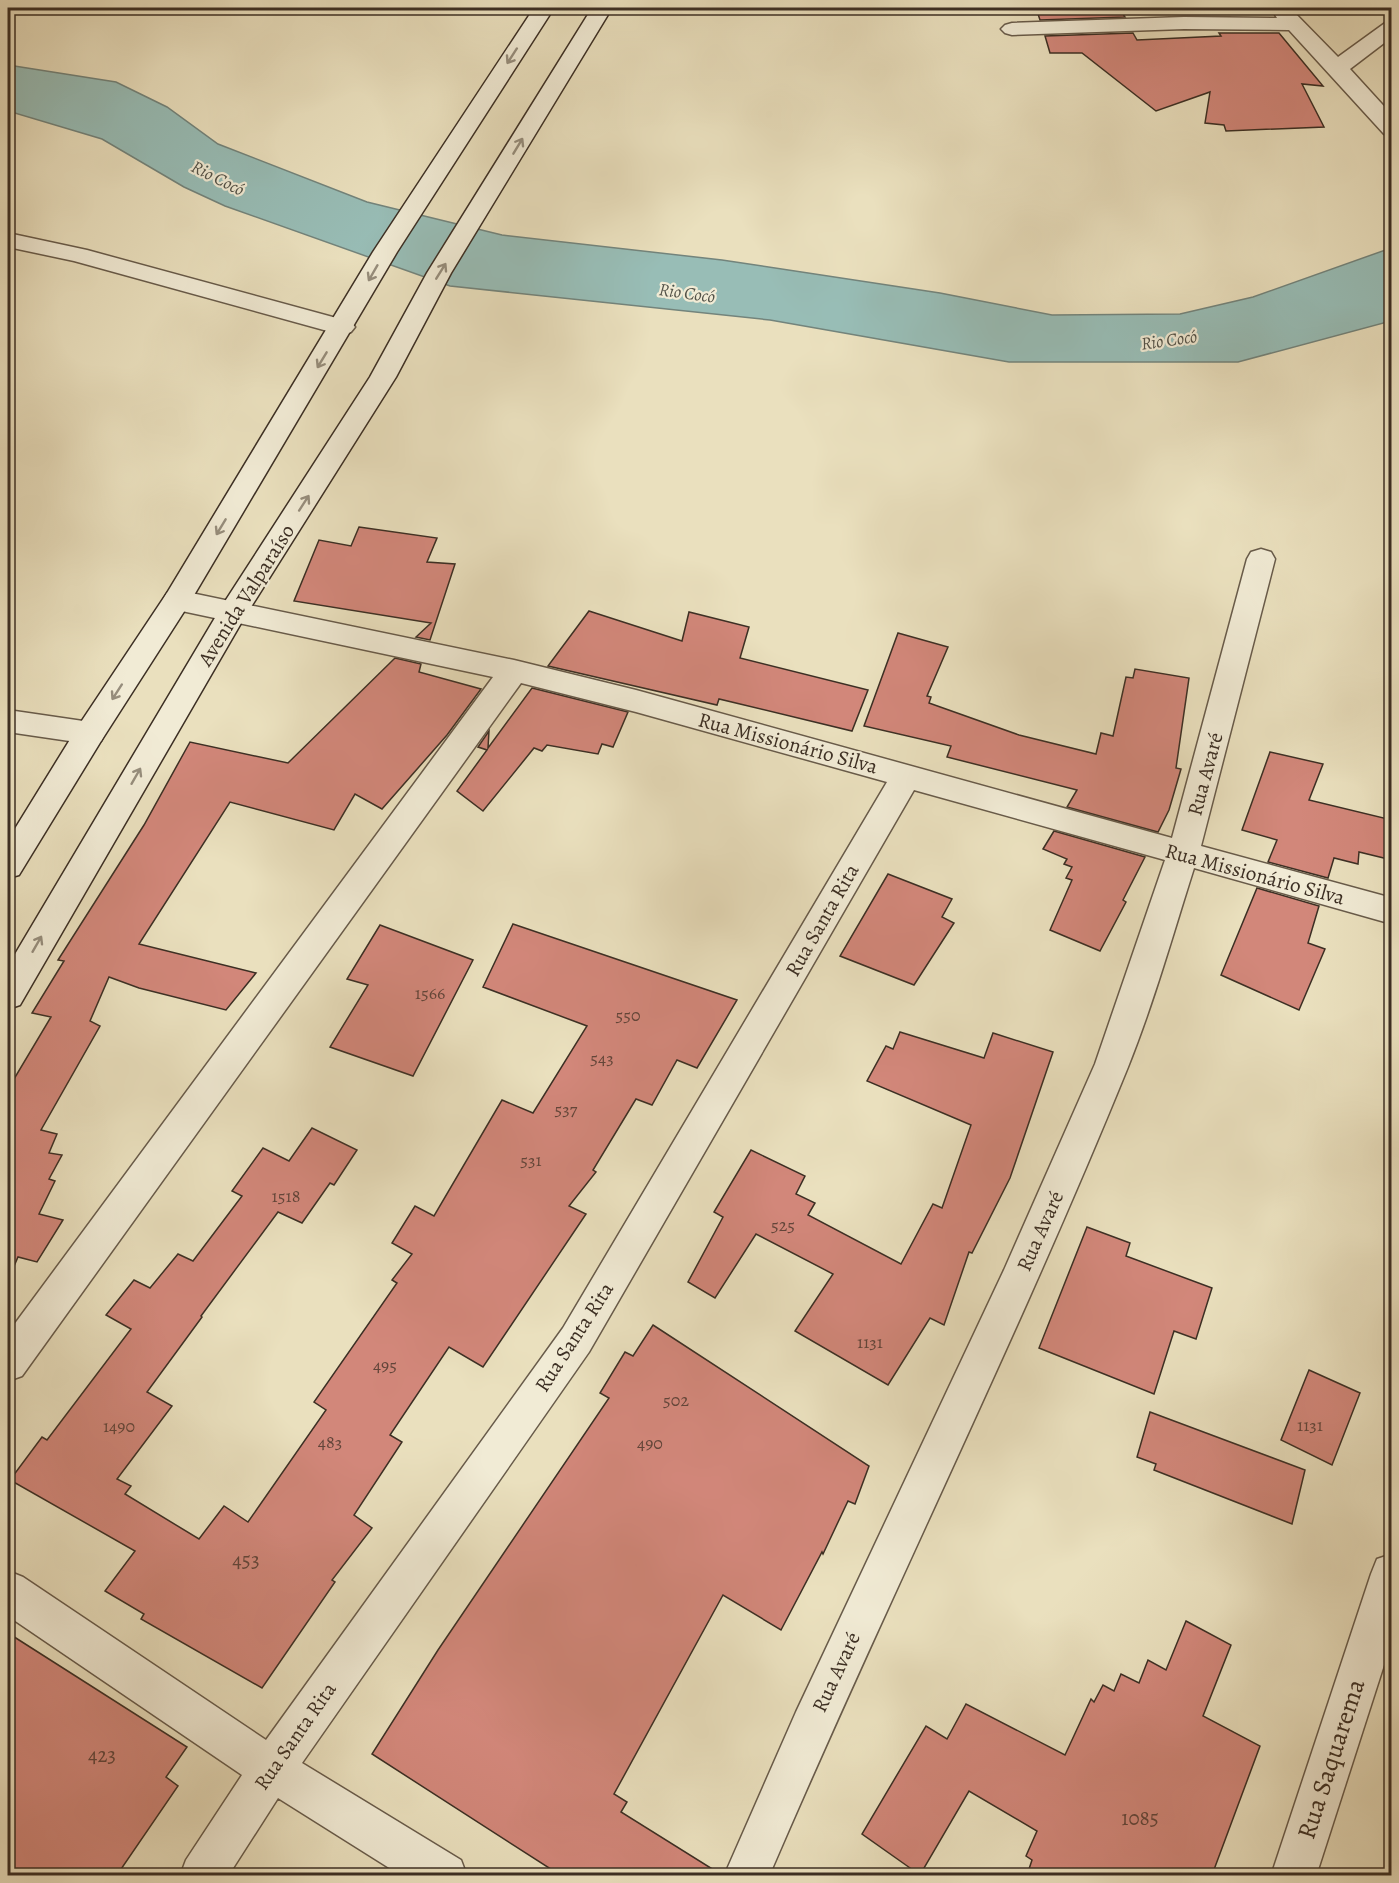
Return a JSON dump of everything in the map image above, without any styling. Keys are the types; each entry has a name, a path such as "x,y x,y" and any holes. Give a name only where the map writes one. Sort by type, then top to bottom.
{"street":[{"path":"8,866 90,733 177,600 385,252 544,8"},
{"name":"Avenida Valparaíso","path":"8,995 232,613 382,377 439,273 602,8"},
{"path":"1279,8 1392,129"},
{"path":"1012,29 1184,23 1294,24"},
{"path":"1337,68 1392,27"},
{"path":"8,240 346,318"},
{"name":"Rua Avaré","path":"746,1875 811,1727 1020,1275 1112,1064 1183,855 1261,559"},
{"name":"Rua Missionário Silva","path":"177,600 514,671 636,701 908,775 1183,855 1392,911"},
{"path":"8,1363 514,671"},
{"path":"8,721 90,733"},
{"name":"Rua Santa Rita","path":"202,1875 271,1769 576,1340 908,775"},
{"name":"Rua Saquarema","path":"1293,1875 1392,1574"},
{"path":"8,1592 271,1769 445,1875"}],"water":[{"name":"Rio Cocó","path":"8,65 116,82 167,107 218,144 367,202 502,235 722,260 940,293 1052,315 1180,314 1253,297 1391,248 1391,321 1238,362 1009,362 770,320 450,286 225,206 184,187 102,139 8,111"}],"building":[{"path":"1036,8 1119,8 1125,17 1040,20"},
{"path":"1133,33 1137,40 1221,36 1219,33 1279,33 1323,86 1302,84 1324,127 1226,131 1224,125 1205,123 1210,92 1156,111 1082,53 1050,53 1045,36"},
{"path":"359,527 437,538 427,562 455,564 430,640 416,637 431,623 294,601 319,540 351,546"},
{"path":"589,611 682,641 689,612 749,627 740,658 868,690 852,731 719,699 717,705 548,666"},
{"path":"898,633 948,647 927,696 931,697 929,703 1019,735 1096,754 1101,733 1113,736 1126,677 1133,678 1135,669 1189,678 1176,768 1181,769 1169,810 1158,832 1067,807 1077,790 947,757 951,746 864,726"},
{"path":"395,658 421,664 419,672 481,689 447,735 382,809 355,794 334,830 230,802 139,944 256,973 226,1010 139,988 109,977 90,1021 100,1026 41,1130 57,1134 49,1153 62,1155 49,1179 55,1181 39,1214 63,1220 37,1262 18,1257 8,1280 8,1089 51,1017 32,1013 64,961 58,960 144,825 190,742 288,763"},
{"path":"532,688 628,712 613,747 602,744 598,754 547,745 542,751 534,748 483,811 457,791 487,750 478,747 489,731 488,748"},
{"path":"1270,752 1323,764 1309,800 1392,820 1392,860 1359,852 1358,864 1334,858 1328,878 1268,862 1277,840 1242,830"},
{"path":"1054,831 1145,857 1123,900 1126,902 1100,951 1050,930 1072,880 1066,878 1072,867 1064,864 1067,859 1043,849"},
{"path":"888,874 952,899 942,917 954,923 914,985 840,956"},
{"path":"1257,888 1319,906 1308,943 1325,949 1299,1010 1221,975"},
{"path":"513,924 737,1000 697,1068 677,1060 652,1105 636,1099 593,1170 596,1172 569,1206 586,1214 483,1367 449,1347 390,1435 402,1442 354,1515 372,1528 332,1580 335,1582 262,1688 141,1619 144,1614 105,1591 135,1551 10,1480 42,1437 47,1440 131,1329 106,1315 134,1280 150,1288 178,1254 193,1261 242,1196 232,1191 263,1148 289,1161 312,1128 357,1150 334,1185 330,1183 302,1223 278,1212 201,1316 147,1392 172,1406 117,1479 131,1486 125,1494 199,1539 224,1506 248,1522 326,1410 314,1402 397,1283 392,1280 412,1254 392,1243 415,1206 434,1216 502,1100 533,1113 587,1026 483,987"},
{"path":"380,925 473,960 413,1076 330,1047 368,985 347,979"},
{"path":"900,1032 984,1058 993,1033 1053,1052 1010,1178 972,1253 969,1252 944,1325 930,1318 888,1385 795,1331 833,1274 756,1234 715,1298 688,1282 723,1217 714,1212 751,1150 805,1176 796,1194 815,1203 808,1215 901,1264 933,1204 942,1208 971,1125 867,1081 886,1046 893,1049"},
{"path":"1087,1227 1130,1243 1126,1256 1212,1288 1196,1339 1174,1331 1154,1394 1039,1348"},
{"path":"653,1325 869,1466 855,1504 848,1501 823,1554 822,1552 781,1630 723,1595 614,1794 627,1802 621,1812 722,1875 560,1875 372,1754 438,1650 609,1398 600,1393 625,1352 633,1356"},
{"path":"1309,1370 1360,1393 1332,1465 1281,1440"},
{"path":"1150,1412 1305,1470 1292,1524 1154,1470 1156,1464 1137,1457"},
{"path":"1186,1621 1231,1645 1203,1716 1260,1746 1212,1875 1027,1875 1032,1860 1026,1856 1037,1831 969,1791 920,1875 862,1834 926,1726 947,1739 966,1704 1065,1755 1091,1699 1094,1702 1103,1685 1114,1691 1121,1674 1139,1683 1148,1660 1166,1670"},
{"path":"8,1633 187,1747 166,1777 178,1786 117,1875 8,1875"}]}
